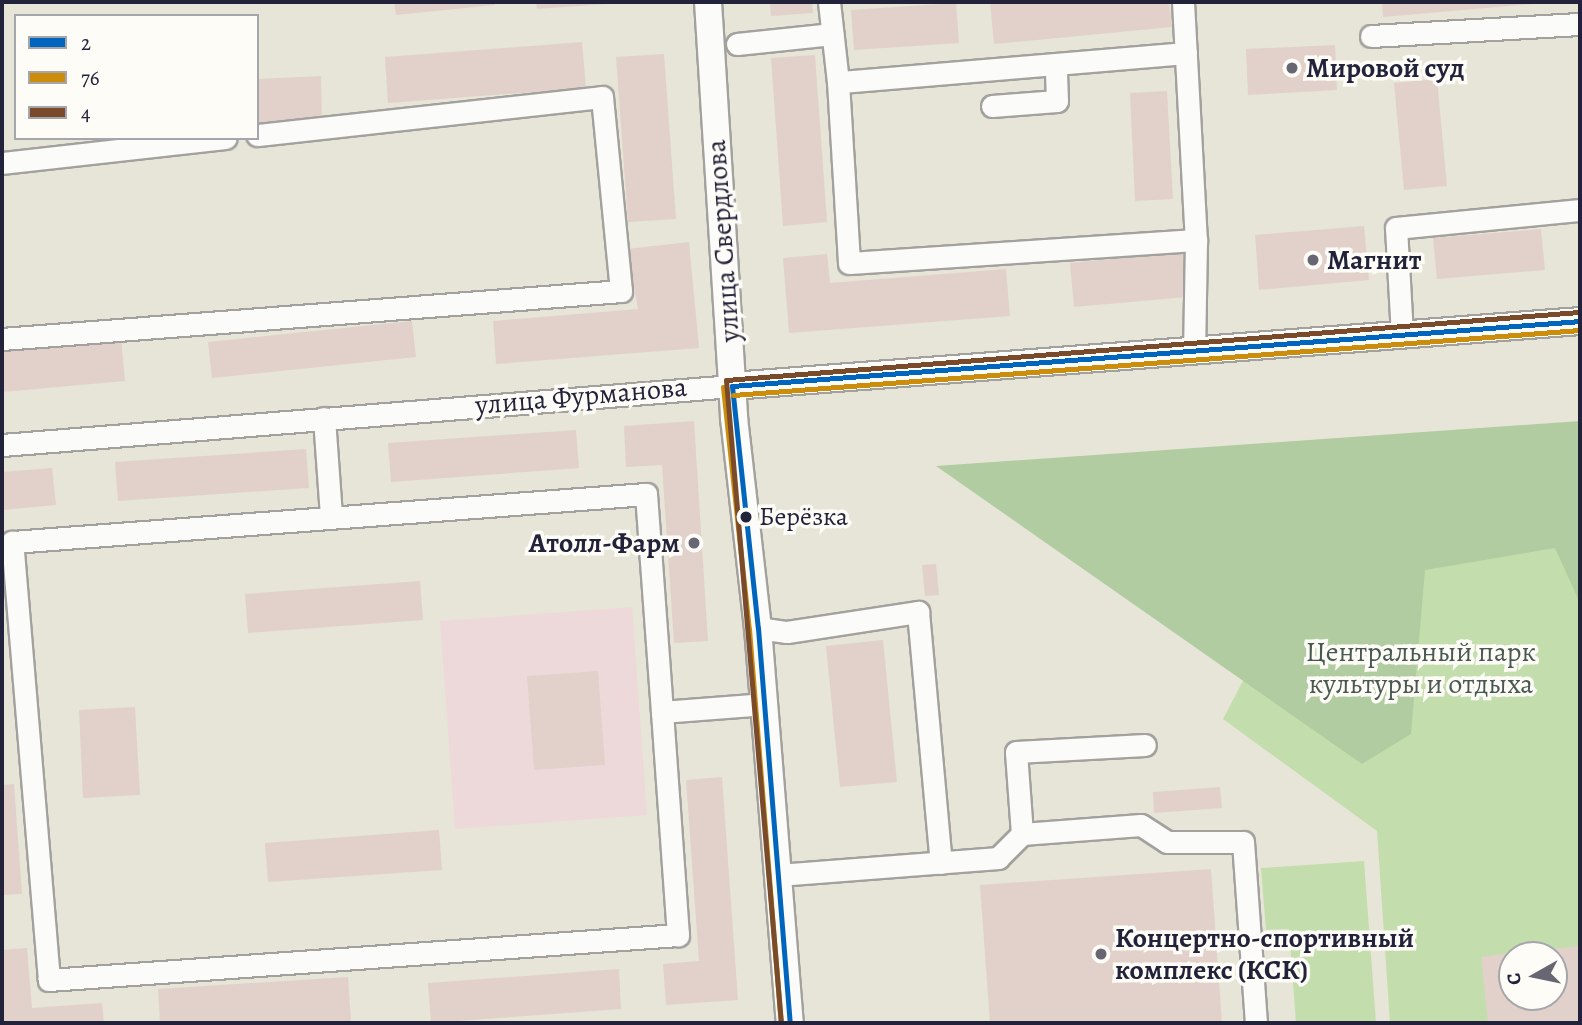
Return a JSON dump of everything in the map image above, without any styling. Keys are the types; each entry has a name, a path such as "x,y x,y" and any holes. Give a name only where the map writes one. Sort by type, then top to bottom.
{"main road":[{"name":"улица Свердлова","path":"708,2 732,386 765,704 790,1023"},
{"name":"улица Фурманова","path":"732,386 1580,321"}],"street":[{"path":"829,2 838,82 849,263 1196,240"},
{"path":"1183,2 1196,240 1194,351"},
{"path":"1371,36 1580,24"},
{"path":"737,44 832,34"},
{"path":"838,82 1186,53"},
{"path":"992,106 1057,101 1056,64"},
{"path":"2,339 621,292 602,97 259,135"},
{"path":"2,163 208,140"},
{"path":"1402,335 1396,228 1580,209"},
{"name":"улица Фурманова","path":"2,445 732,386"},
{"path":"324,418 331,516"},
{"path":"646,494 662,712 678,935 49,980 12,542 646,494"},
{"path":"758,628 787,632 918,612 941,863"},
{"path":"662,712 765,704"},
{"path":"1023,834 1016,752 1145,744"},
{"path":"778,875 998,858 1023,834 1141,825 1167,842 1243,842 1255,1023"}],"shaded area":[{"path":"632,607 647,815 455,829 440,621"}],"green space":[{"path":"1580,421 1580,603 1555,548 1425,570 1411,734 1362,764 936,466"},
{"name":"Центральный парк культуры и отдыха","path":"1580,490 1580,1023 1390,1023 1377,831 1223,719 1256,656 1257,529"},
{"path":"1364,861 1376,1023 1296,1023 1289,929 1266,930 1261,868"}],"building":[{"path":"394,2 495,2 495,5 396,15"},
{"path":"536,2 606,2 606,4 537,9"},
{"path":"770,2 812,2 813,13 771,16"},
{"path":"990,2 1169,2 1172,27 994,44"},
{"path":"1382,2 1532,2 1532,4 1383,17"},
{"path":"956,3 959,43 854,50 851,10"},
{"path":"582,42 586,88 388,103 385,57"},
{"path":"1335,45 1337,90 1248,95 1246,49"},
{"path":"664,54 676,219 628,222 616,57"},
{"path":"815,55 827,222 783,226 771,58"},
{"path":"321,76 322,124 259,126 259,79"},
{"path":"1437,79 1447,186 1404,190 1394,83"},
{"path":"1167,91 1173,199 1135,201 1130,93"},
{"path":"1364,226 1369,280 1259,290 1255,235"},
{"path":"1541,229 1545,270 1437,279 1433,238"},
{"path":"689,242 699,348 496,364 493,321 638,309 627,249"},
{"path":"1183,252 1187,297 1074,307 1070,263"},
{"path":"827,254 830,283 1006,269 1010,316 789,333 783,258"},
{"path":"412,321 416,357 212,378 208,342"},
{"path":"121,338 125,381 2,392 2,348"},
{"path":"694,421 708,641 674,643 662,465 626,467 624,426"},
{"path":"576,430 579,468 391,482 388,443"},
{"path":"306,449 309,488 118,501 115,462"},
{"path":"52,468 56,505 2,510 2,472"},
{"path":"936,564 939,595 925,596 922,565"},
{"path":"420,581 423,620 248,633 245,594"},
{"path":"883,640 897,782 840,787 826,646"},
{"path":"598,671 605,765 534,770 527,676"},
{"path":"135,707 140,795 83,798 79,710"},
{"path":"722,777 738,1000 666,1005 663,964 699,961 686,780"},
{"path":"14,784 22,894 2,895 2,785"},
{"path":"1220,787 1222,808 1154,813 1153,792"},
{"path":"439,830 442,870 268,882 265,843"},
{"name":"Концертно-спортивный комплекс (КСК)","path":"1211,869 1222,1023 990,1023 980,885"},
{"path":"1580,946 1580,1023 1488,1023 1481,957 1498,955 1498,1011 1568,1011 1568,947"},
{"path":"27,948 32,1008 102,1003 104,1023 2,1023 2,950"},
{"path":"619,969 621,1009 431,1023 428,983"},
{"path":"348,977 351,1023 160,1023 158,989"}],"transit line":[{"name":"4","path":"781,1023 726,380 1579,312"},
{"name":"2","path":"732,386 1580,321"},
{"name":"76","path":"733,395 1580,330"},
{"name":"2","path":"732,386 758,628 790,1023"},
{"name":"76","path":"723,387 749,629 781,1023"}],"place":[{"name":"Мировой суд","path":"1292,68"},
{"name":"Магнит","path":"1313,260"},
{"name":"Берёзка","path":"746,517"},
{"name":"Атолл-Фарм","path":"694,543"},
{"name":"Концертно-спортивный комплекс (КСК)","path":"1101,954"}]}
